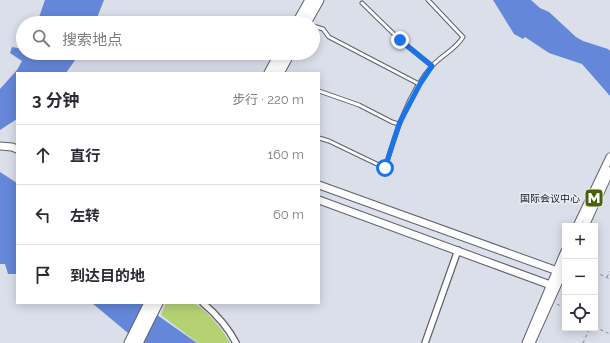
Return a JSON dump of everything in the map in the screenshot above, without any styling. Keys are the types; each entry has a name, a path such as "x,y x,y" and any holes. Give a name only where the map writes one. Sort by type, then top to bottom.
{"main road":[{"path":"301,16 310,0"},
{"path":"310,16 319,0"},
{"path":"270,72 276,60"},
{"path":"280,72 286,60"},
{"path":"132,342 152,305"}],"street":[{"path":"0,146 16,149"},
{"path":"578,223 610,157"},
{"path":"586,223 610,171"},
{"path":"320,185 561,271"},
{"path":"320,200 553,286"},
{"path":"425,343 458,250"},
{"path":"526,343 561,271 563,259"},
{"path":"531,343 553,286"},
{"path":"204,304 218,317 230,332 236,343"}],"lane":[{"path":"320,138 329,141 385,168 399,124 420,84 432,66 463,36 428,0"},
{"path":"362,3 400,40 432,66"},
{"path":"320,28 323,29 330,37 420,84"},
{"path":"320,91 359,105 399,124"}],"path":[{"path":"607,278 610,271"},
{"path":"598,274 610,279"},
{"path":"557,304 562,306"},
{"path":"598,328 610,334"},
{"path":"583,343 589,331"}],"green space":[{"path":"166,304 197,305 208,314 224,332 230,343 198,343 161,315"}],"water":[{"path":"45,0 104,0 98,16 39,16"},
{"path":"493,0 531,0 540,8 549,12 576,37 583,41 608,49 610,51 610,96 582,64 549,53 525,37 523,39 514,34"},
{"path":"12,47 16,48 16,57 10,53"},
{"path":"20,60 75,60 67,72 16,72 16,120 0,130 0,89 17,70 22,61"},
{"path":"0,172 16,182 16,274 8,274 5,264 0,264"},
{"path":"93,304 141,304 197,343 140,343"}],"place":[{"name":"国际会议中心","path":"594,198"}],"route":[{"path":"385,168 399,124 420,84 432,66 400,40"}]}
